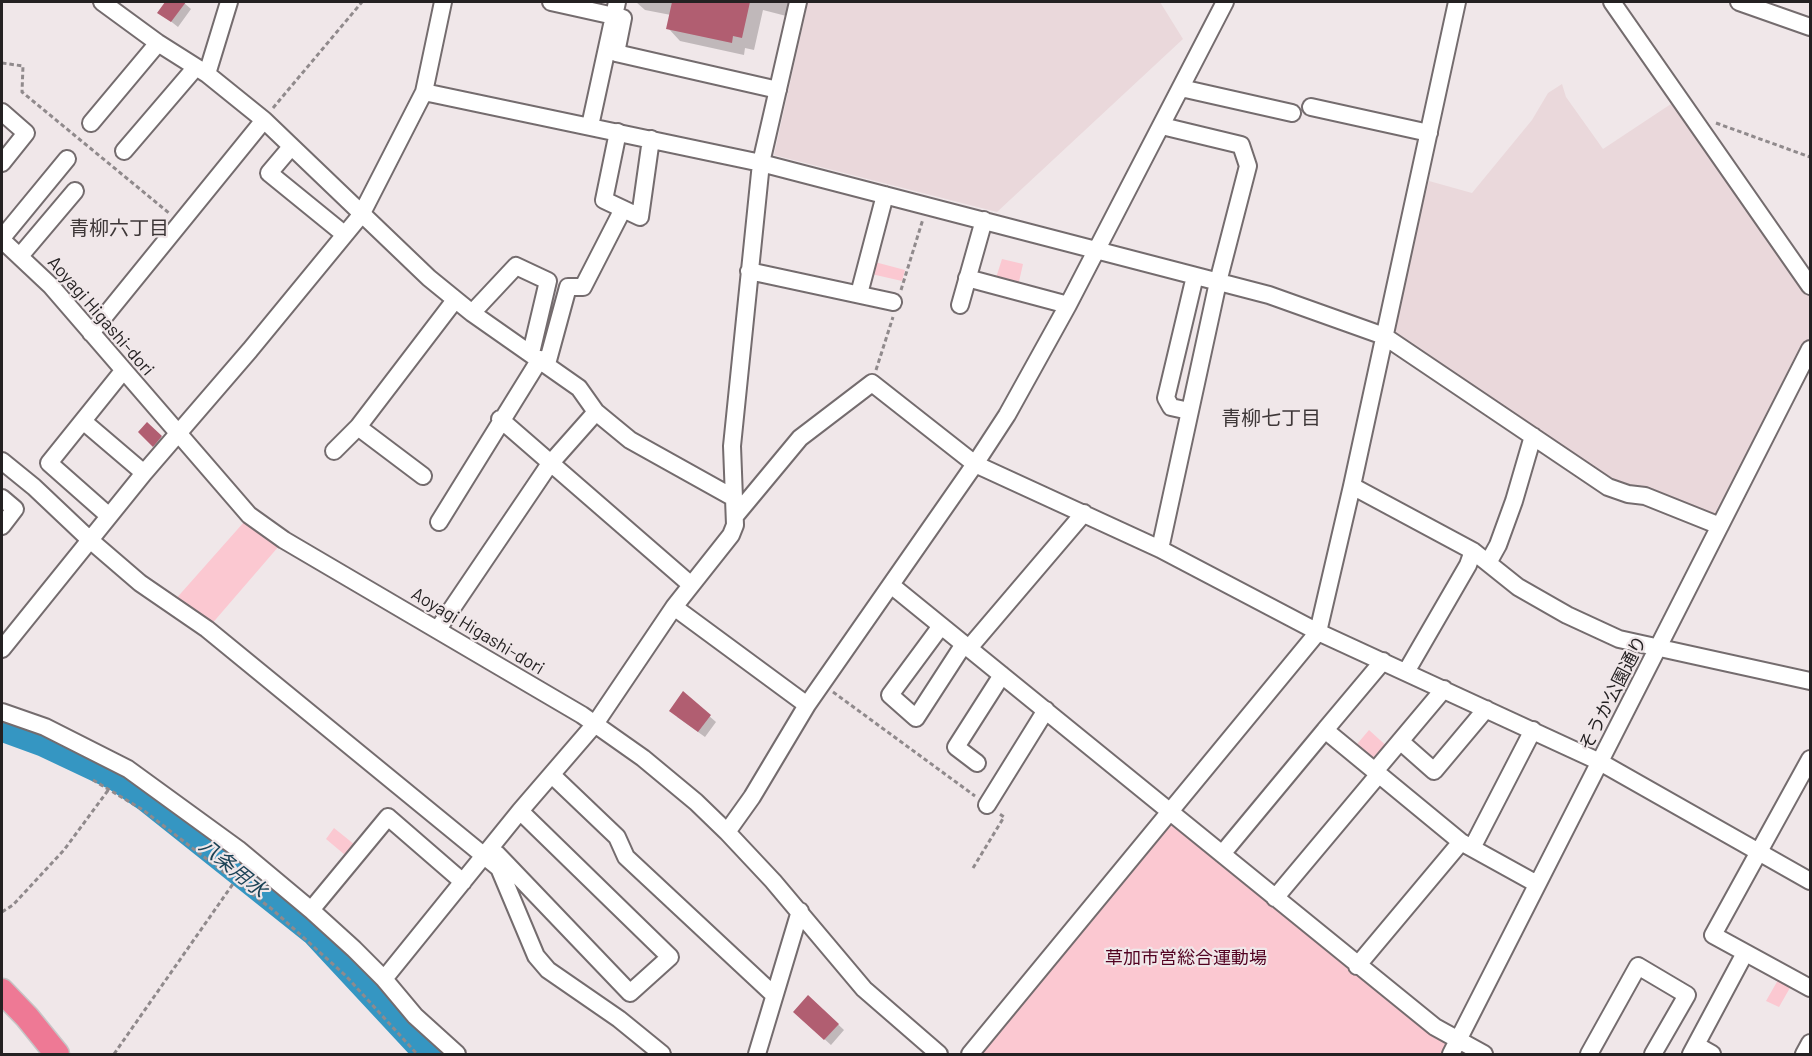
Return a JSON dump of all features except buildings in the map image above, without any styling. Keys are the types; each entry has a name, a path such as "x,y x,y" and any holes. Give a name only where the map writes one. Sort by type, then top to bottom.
{"highway":[{"path":"2,991 57,1054"}],"street":[{"path":"102,2 158,44 202,71 264,120 429,278 472,313 579,388 596,412 630,440 735,506"},
{"path":"124,151 202,71 229,2"},
{"path":"4,639 250,350 361,215 424,92 443,2"},
{"path":"551,2 615,9 623,18 616,53 778,90"},
{"path":"384,979 520,811 595,724 690,584 731,535 735,525 733,436 761,164 798,2"},
{"path":"727,831 752,797 807,705 1007,415 1097,251 1225,2"},
{"path":"970,1054 1318,632 1430,133 1457,2"},
{"path":"1612,2 1810,286"},
{"path":"1739,2 1810,27"},
{"path":"590,126 615,9"},
{"path":"91,123 158,44"},
{"path":"1181,88 1292,113"},
{"path":"424,92 761,164 984,220 1269,296 1384,336 1608,487 1628,494 1645,496 1720,526"},
{"path":"1311,106 1430,133"},
{"path":"2,112 26,133 2,163"},
{"path":"91,333 264,120"},
{"path":"1160,549 1218,282 1248,166 1241,145 1162,126"},
{"path":"618,132 604,200 640,217 651,140"},
{"path":"291,147 269,173 344,234"},
{"path":"2,239 67,159"},
{"path":"20,256 75,191"},
{"path":"859,294 885,195"},
{"path":"440,522 539,359 568,287 583,287 622,209"},
{"path":"960,305 984,220"},
{"name":"Aoyagi Higashi-dori","path":"2,239 51,286 234,500 265,528 595,724 669,779 727,831 800,911 864,989 939,1054"},
{"path":"472,313 516,267 548,281 539,359"},
{"path":"749,271 893,302"},
{"path":"1189,411 1172,407 1166,398 1195,276"},
{"path":"967,278 1068,305"},
{"path":"334,451 358,427 455,300"},
{"name":"そうか公園通り","path":"1455,1048 1810,349"},
{"path":"109,516 50,463 123,371"},
{"path":"735,506 800,438 872,383 975,464 1160,549 1318,632 1600,762 1810,881"},
{"path":"438,629 551,462 596,412"},
{"path":"501,420 690,584"},
{"path":"83,421 144,473"},
{"path":"358,427 423,476"},
{"path":"1488,563 1498,545 1514,501 1533,436"},
{"path":"2,461 140,583 207,629 487,852 630,993 670,957 520,811"},
{"path":"1352,486 1473,551 1518,587 1567,615 1619,639 1810,681"},
{"path":"2,498 15,509 2,525"},
{"path":"941,626 890,696 916,718 967,646 1084,513"},
{"path":"1406,672 1468,565 1473,551"},
{"path":"891,585 1357,966 1435,1027 1455,1048 1484,1054"},
{"path":"674,608 807,705"},
{"path":"1222,854 1383,662"},
{"path":"977,763 956,747 1002,675"},
{"path":"1275,898 1444,689"},
{"path":"1400,741 1434,771 1486,709"},
{"path":"987,805 1046,710"},
{"path":"2,712 45,727 128,769 238,849 311,910 384,979 415,1016 457,1054"},
{"path":"1325,730 1466,845 1537,884"},
{"path":"1357,966 1466,845 1533,730"},
{"path":"1810,759 1713,935 1810,988"},
{"path":"552,775 617,837 626,857 774,995"},
{"path":"311,910 388,817 463,882"},
{"path":"487,852 499,868 536,957 548,970 619,1019 662,1054"},
{"path":"757,1054 800,911"},
{"path":"1712,1054 1693,1050 1745,953"},
{"path":"1589,1054 1638,966 1687,995 1653,1054"},
{"path":"1804,1054 1810,1043"}],"path":[{"path":"264,120 362,2"},
{"path":"2,63 23,66 22,92 181,222"},
{"path":"1692,115 1810,157"},
{"path":"822,683 1004,817 973,868"},
{"path":"93,780 143,810 273,910 346,976 417,1054"},
{"path":"2,912 13,905 64,850 109,789"},
{"path":"114,1054 235,881"}],"shaded area":[{"path":"808,2 1160,2 1183,39 997,212 774,155"},
{"path":"1562,84 1566,97 1603,149 1677,100 1810,296 1810,339 1720,523 1610,482 1388,334 1429,181 1472,193 1532,120 1548,93"}],"green space":[{"path":"1002,259 1023,264 1018,286 995,281"},
{"path":"871,261 905,270 902,281 867,273"},
{"path":"244,522 279,546 210,626 174,601"},
{"path":"1369,730 1391,750 1375,769 1352,750"},
{"name":"草加市営総合運動場","path":"1172,821 1432,1035 1447,1043 1441,1054 979,1054"},
{"path":"334,828 360,849 351,860 326,839"},
{"path":"1778,980 1791,986 1779,1007 1766,1001"}],"waterway":[{"name":"八条用水","path":"2,728 43,743 115,777 147,799 315,933 430,1054"}],"district":[{"name":"青柳六丁目","path":"119,228"},
{"name":"青柳七丁目","path":"1271,418"}]}
